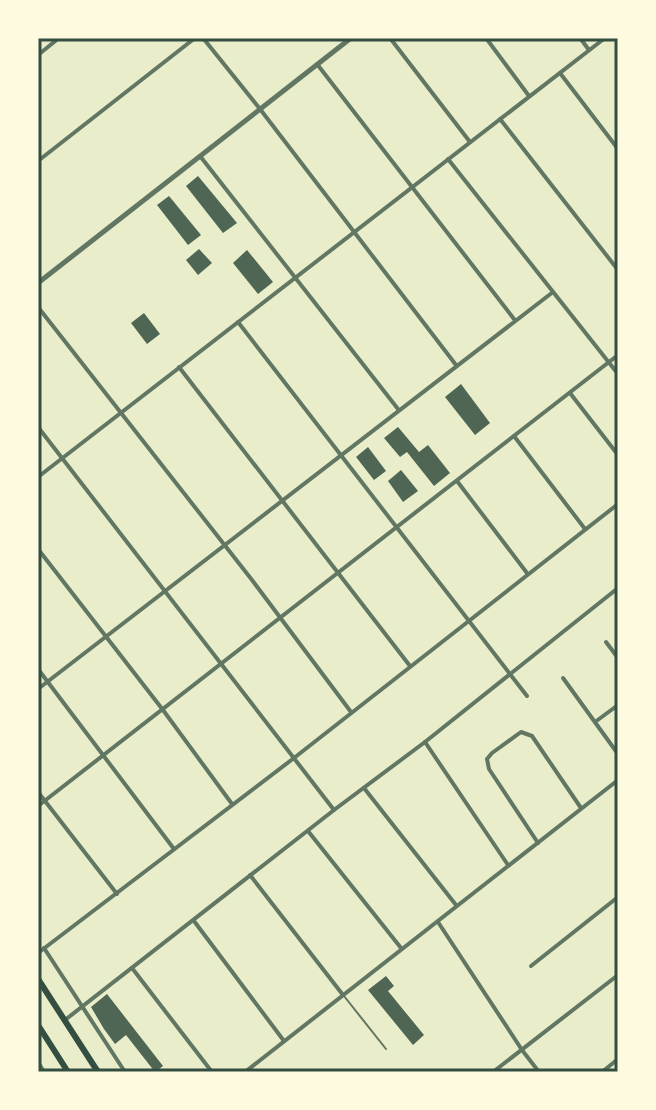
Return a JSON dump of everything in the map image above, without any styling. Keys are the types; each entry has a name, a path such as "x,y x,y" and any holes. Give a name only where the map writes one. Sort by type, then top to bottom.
{"main road":[{"path":"38,979 98,1072"},
{"path":"38,1025 41,1036 68,1072"}],"street":[{"path":"38,161 195,38"},
{"path":"203,38 456,365"},
{"path":"38,283 351,38"},
{"path":"390,38 470,142"},
{"path":"486,38 529,96"},
{"path":"580,38 589,50"},
{"path":"38,477 605,38"},
{"path":"38,55 55,39"},
{"path":"317,64 515,320"},
{"path":"560,73 618,149"},
{"path":"500,119 618,270"},
{"path":"200,156 398,409"},
{"path":"448,159 618,374"},
{"path":"38,689 553,292"},
{"path":"38,307 351,712"},
{"path":"238,322 527,696"},
{"path":"38,806 618,355"},
{"path":"179,367 410,666"},
{"path":"570,393 618,455"},
{"path":"38,427 334,810"},
{"path":"514,436 585,529"},
{"path":"457,481 527,573"},
{"path":"38,953 294,758 618,504"},
{"path":"38,549 232,804"},
{"path":"65,1021 618,588"},
{"path":"606,642 618,658"},
{"path":"38,669 174,849"},
{"path":"563,678 618,754"},
{"path":"595,722 618,705"},
{"path":"538,843 489,769 487,759 492,753 521,732 527,733 536,739 581,809"},
{"path":"425,742 508,865"},
{"path":"245,1072 618,780"},
{"path":"364,788 457,906"},
{"path":"38,792 117,894"},
{"path":"308,831 402,949"},
{"path":"250,875 343,995"},
{"path":"531,966 618,897"},
{"path":"194,921 284,1041"},
{"path":"437,921 539,1072"},
{"path":"44,948 125,1072"},
{"path":"132,968 212,1072"},
{"path":"493,1072 618,975"},
{"path":"602,1072 618,1059"},
{"path":"38,1062 44,1072"}],"lane":[{"path":"343,995 386,1049"}],"building":[{"path":"198,176 237,223 223,233 186,186"},
{"path":"169,196 201,235 188,245 157,205"},
{"path":"199,249 212,263 198,275 186,260"},
{"path":"247,250 273,282 258,294 233,263"},
{"path":"144,313 160,334 147,344 131,323"},
{"path":"461,384 490,423 475,435 445,397"},
{"path":"398,427 419,452 428,445 450,473 434,486 407,452 400,457 384,438"},
{"path":"368,447 386,471 374,480 356,457"},
{"path":"401,470 418,491 403,502 388,481"},
{"path":"386,976 394,986 388,991 424,1035 413,1045 368,990"},
{"path":"107,994 163,1066 155,1072 126,1035 115,1044 104,1029 91,1007"}]}
